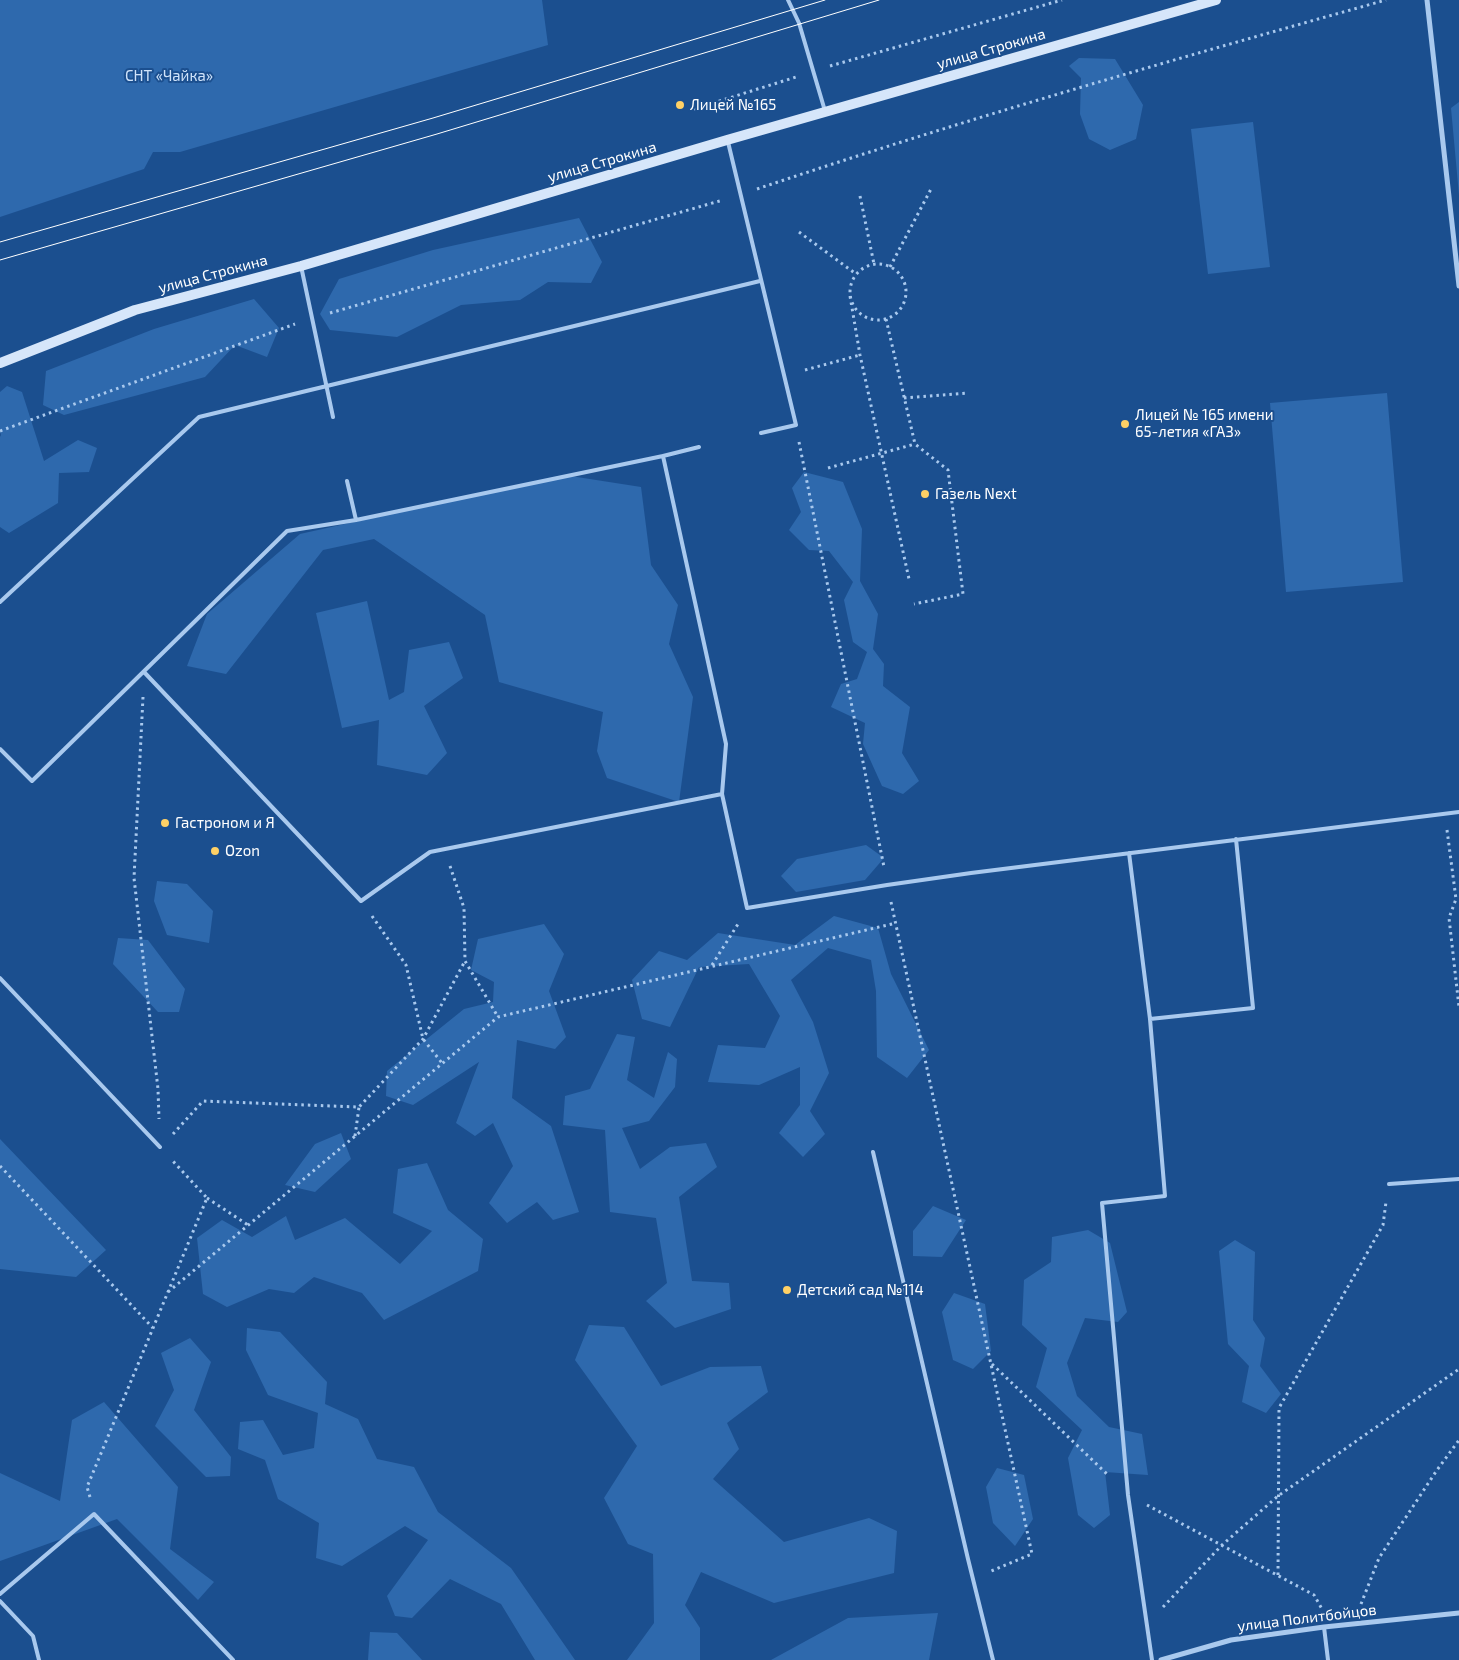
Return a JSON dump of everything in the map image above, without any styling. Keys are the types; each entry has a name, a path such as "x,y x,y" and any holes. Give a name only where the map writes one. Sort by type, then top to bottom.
{"street":[{"name":"улица Строкина","path":"0,363 135,310 301,266 727,140 1216,0"},
{"path":"1427,0 1456,237 1459,286"},
{"name":"улица Политбойцов","path":"1161,1660 1231,1640 1324,1627 1459,1612"}],"lane":[{"path":"788,0 799,24 825,112"},
{"path":"727,140 796,425 761,433"},
{"path":"301,266 334,417"},
{"path":"0,602 199,417 760,281"},
{"path":"0,749 32,781 287,532 356,520 699,447"},
{"path":"663,456 726,744 722,794 748,908 887,884 1459,812"},
{"path":"347,481 356,520"},
{"path":"144,672 361,901 430,852 722,794"},
{"path":"1150,1019 1253,1008 1236,839"},
{"path":"1129,853 1150,1019 1165,1196 1102,1203 1128,1495 1152,1660"},
{"path":"0,978 160,1147"},
{"path":"873,1152 972,1580 993,1660"},
{"path":"1388,1184 1459,1179"},
{"path":"0,1594 94,1514 234,1660"},
{"path":"0,1601 33,1636 38,1660"},
{"path":"1324,1627 1328,1660"}],"path":[{"path":"694,109 813,71 1062,0"},
{"path":"0,431 312,318 740,195 853,157 1092,84 1386,0"},
{"path":"890,267 931,189"},
{"path":"860,196 874,264"},
{"path":"799,232 856,274"},
{"path":"850,296 854,307 862,315 873,319 886,319 895,314 903,305 906,294 905,283 899,273 890,267 874,264 856,274 851,284 850,296 860,355 883,453 909,579"},
{"path":"886,319 915,444 948,470 963,594 914,604"},
{"path":"805,370 860,355"},
{"path":"904,398 968,393"},
{"path":"796,425 887,884 1032,1554 972,1580"},
{"path":"828,468 915,444"},
{"path":"144,672 134,878 158,1089 160,1147 207,1198 248,1225"},
{"path":"1445,814 1456,899 1449,918 1459,1007"},
{"path":"444,849 464,908 465,962 498,1017"},
{"path":"361,901 406,965 422,1039 442,1063"},
{"path":"712,966 748,908"},
{"path":"168,1292 498,1017 896,922"},
{"path":"355,1136 359,1106 422,1039 465,962"},
{"path":"160,1147 203,1101 359,1106"},
{"path":"0,1166 153,1328"},
{"path":"1278,1576 1279,1408 1383,1225 1388,1184"},
{"path":"94,1514 87,1487 207,1198"},
{"path":"991,1363 1128,1495 1314,1595 1322,1608 1324,1627"},
{"path":"1147,1623 1222,1545 1278,1496 1459,1369"},
{"path":"1353,1624 1379,1558 1459,1440"}],"green space":[{"name":"СНТ «Чайка»","path":"0,0 542,0 548,45 180,152 153,152 144,169 0,217"},
{"path":"1079,58 1115,59 1143,105 1136,139 1110,150 1089,139 1080,114 1081,78 1069,66"},
{"path":"1459,102 1459,195 1451,108"},
{"path":"1253,122 1270,267 1208,274 1191,129"},
{"path":"579,218 602,262 591,283 548,282 520,300 461,305 397,337 330,330 320,314 339,279 433,250"},
{"path":"254,299 279,328 267,357 235,345 205,377 64,415 43,405 46,371 154,329"},
{"path":"7,386 22,392 44,461 78,440 97,448 89,472 59,473 58,503 9,533 0,527 0,392"},
{"path":"1387,393 1403,582 1286,592 1270,403"},
{"path":"804,472 843,482 862,529 860,581 878,614 873,649 884,664 883,686 910,707 902,753 919,781 903,794 882,786 863,744 865,723 831,707 841,684 857,679 867,652 853,642 844,600 853,582 829,551 809,550 789,530 801,512 792,488"},
{"path":"564,475 641,487 651,565 678,605 669,644 693,697 679,802 607,778 597,751 603,712 499,682 485,615 374,539 323,550 226,674 187,666 207,614 300,534"},
{"path":"367,601 389,700 404,692 409,650 449,642 463,678 424,706 447,753 427,775 377,765 379,720 342,728 316,613"},
{"path":"866,845 884,858 865,880 796,892 781,876 797,859"},
{"path":"157,881 187,884 213,911 209,943 167,935 154,901"},
{"path":"834,916 878,928 891,974 929,1050 907,1078 877,1057 876,991 871,960 828,948 791,980 813,1022 829,1073 810,1111 825,1134 803,1157 779,1133 800,1105 800,1067 759,1085 708,1082 718,1045 765,1048 780,1016 749,964 699,967 670,1027 642,1019 632,980 659,951 687,960 718,933 795,945"},
{"path":"544,924 564,954 549,991 566,1037 555,1049 517,1040 512,1098 551,1126 579,1212 553,1220 537,1202 507,1223 489,1203 513,1166 493,1123 475,1136 456,1123 479,1062 413,1105 386,1096 387,1071 464,1009 493,1002 494,982 471,970 478,939"},
{"path":"118,938 148,940 185,989 179,1012 158,1012 113,964"},
{"path":"617,1034 635,1037 627,1080 654,1098 668,1052 677,1059 675,1087 649,1121 622,1128 640,1169 670,1147 706,1143 717,1167 679,1197 692,1281 729,1283 731,1309 675,1328 646,1301 667,1283 656,1218 610,1212 605,1130 563,1125 565,1096 590,1089"},
{"path":"341,1133 351,1159 315,1192 285,1185 315,1144"},
{"path":"0,1139 106,1250 76,1277 0,1269"},
{"path":"427,1163 448,1210 483,1239 478,1271 384,1320 362,1293 314,1277 294,1293 269,1289 227,1307 203,1294 197,1238 222,1220 252,1237 286,1216 295,1240 345,1218 400,1264 432,1231 393,1213 398,1169"},
{"path":"933,1206 966,1220 942,1257 913,1256 913,1231"},
{"path":"1088,1230 1110,1243 1127,1312 1118,1322 1085,1318 1067,1363 1077,1396 1109,1427 1142,1434 1148,1475 1105,1472 1110,1515 1094,1528 1078,1515 1068,1458 1082,1430 1036,1387 1047,1348 1022,1325 1024,1280 1051,1262 1052,1237"},
{"path":"1235,1240 1255,1252 1253,1320 1265,1338 1260,1366 1281,1394 1266,1413 1242,1402 1249,1366 1228,1344 1219,1251"},
{"path":"954,1293 985,1304 991,1351 973,1369 953,1360 942,1312"},
{"path":"589,1325 624,1327 661,1386 710,1367 761,1366 768,1392 727,1423 739,1449 713,1479 784,1542 869,1518 897,1531 894,1573 774,1603 701,1572 685,1605 700,1628 700,1660 627,1660 654,1623 653,1554 628,1544 604,1498 637,1446 575,1360"},
{"path":"247,1328 280,1332 327,1382 325,1404 358,1419 377,1459 414,1467 438,1512 511,1568 575,1660 535,1660 501,1604 450,1579 412,1618 395,1616 387,1596 428,1540 405,1526 342,1566 316,1558 319,1523 278,1499 265,1460 238,1449 240,1422 263,1420 283,1455 314,1448 318,1413 268,1395 246,1350"},
{"path":"190,1338 211,1362 194,1410 231,1457 230,1476 206,1477 155,1426 174,1390 161,1353"},
{"path":"104,1402 178,1487 170,1549 214,1582 198,1600 117,1519 0,1561 0,1473 60,1501 72,1420"},
{"path":"997,1468 1024,1475 1033,1519 1015,1546 993,1523 986,1487"},
{"path":"938,1613 929,1660 771,1660 848,1618"},
{"path":"370,1632 397,1633 422,1660 368,1660"}],"tram line":[{"path":"0,242 433,118 825,0"},
{"path":"0,260 437,134 879,0"}],"place":[{"name":"Лицей №165","path":"680,105"},
{"name":"Лицей № 165 имени 65-летия «ГАЗ»","path":"1125,424"},
{"name":"Газель Next","path":"925,494"},
{"name":"Гастроном и Я","path":"165,823"},
{"name":"Ozon","path":"215,851"},
{"name":"Детский сад №114","path":"787,1290"}]}
